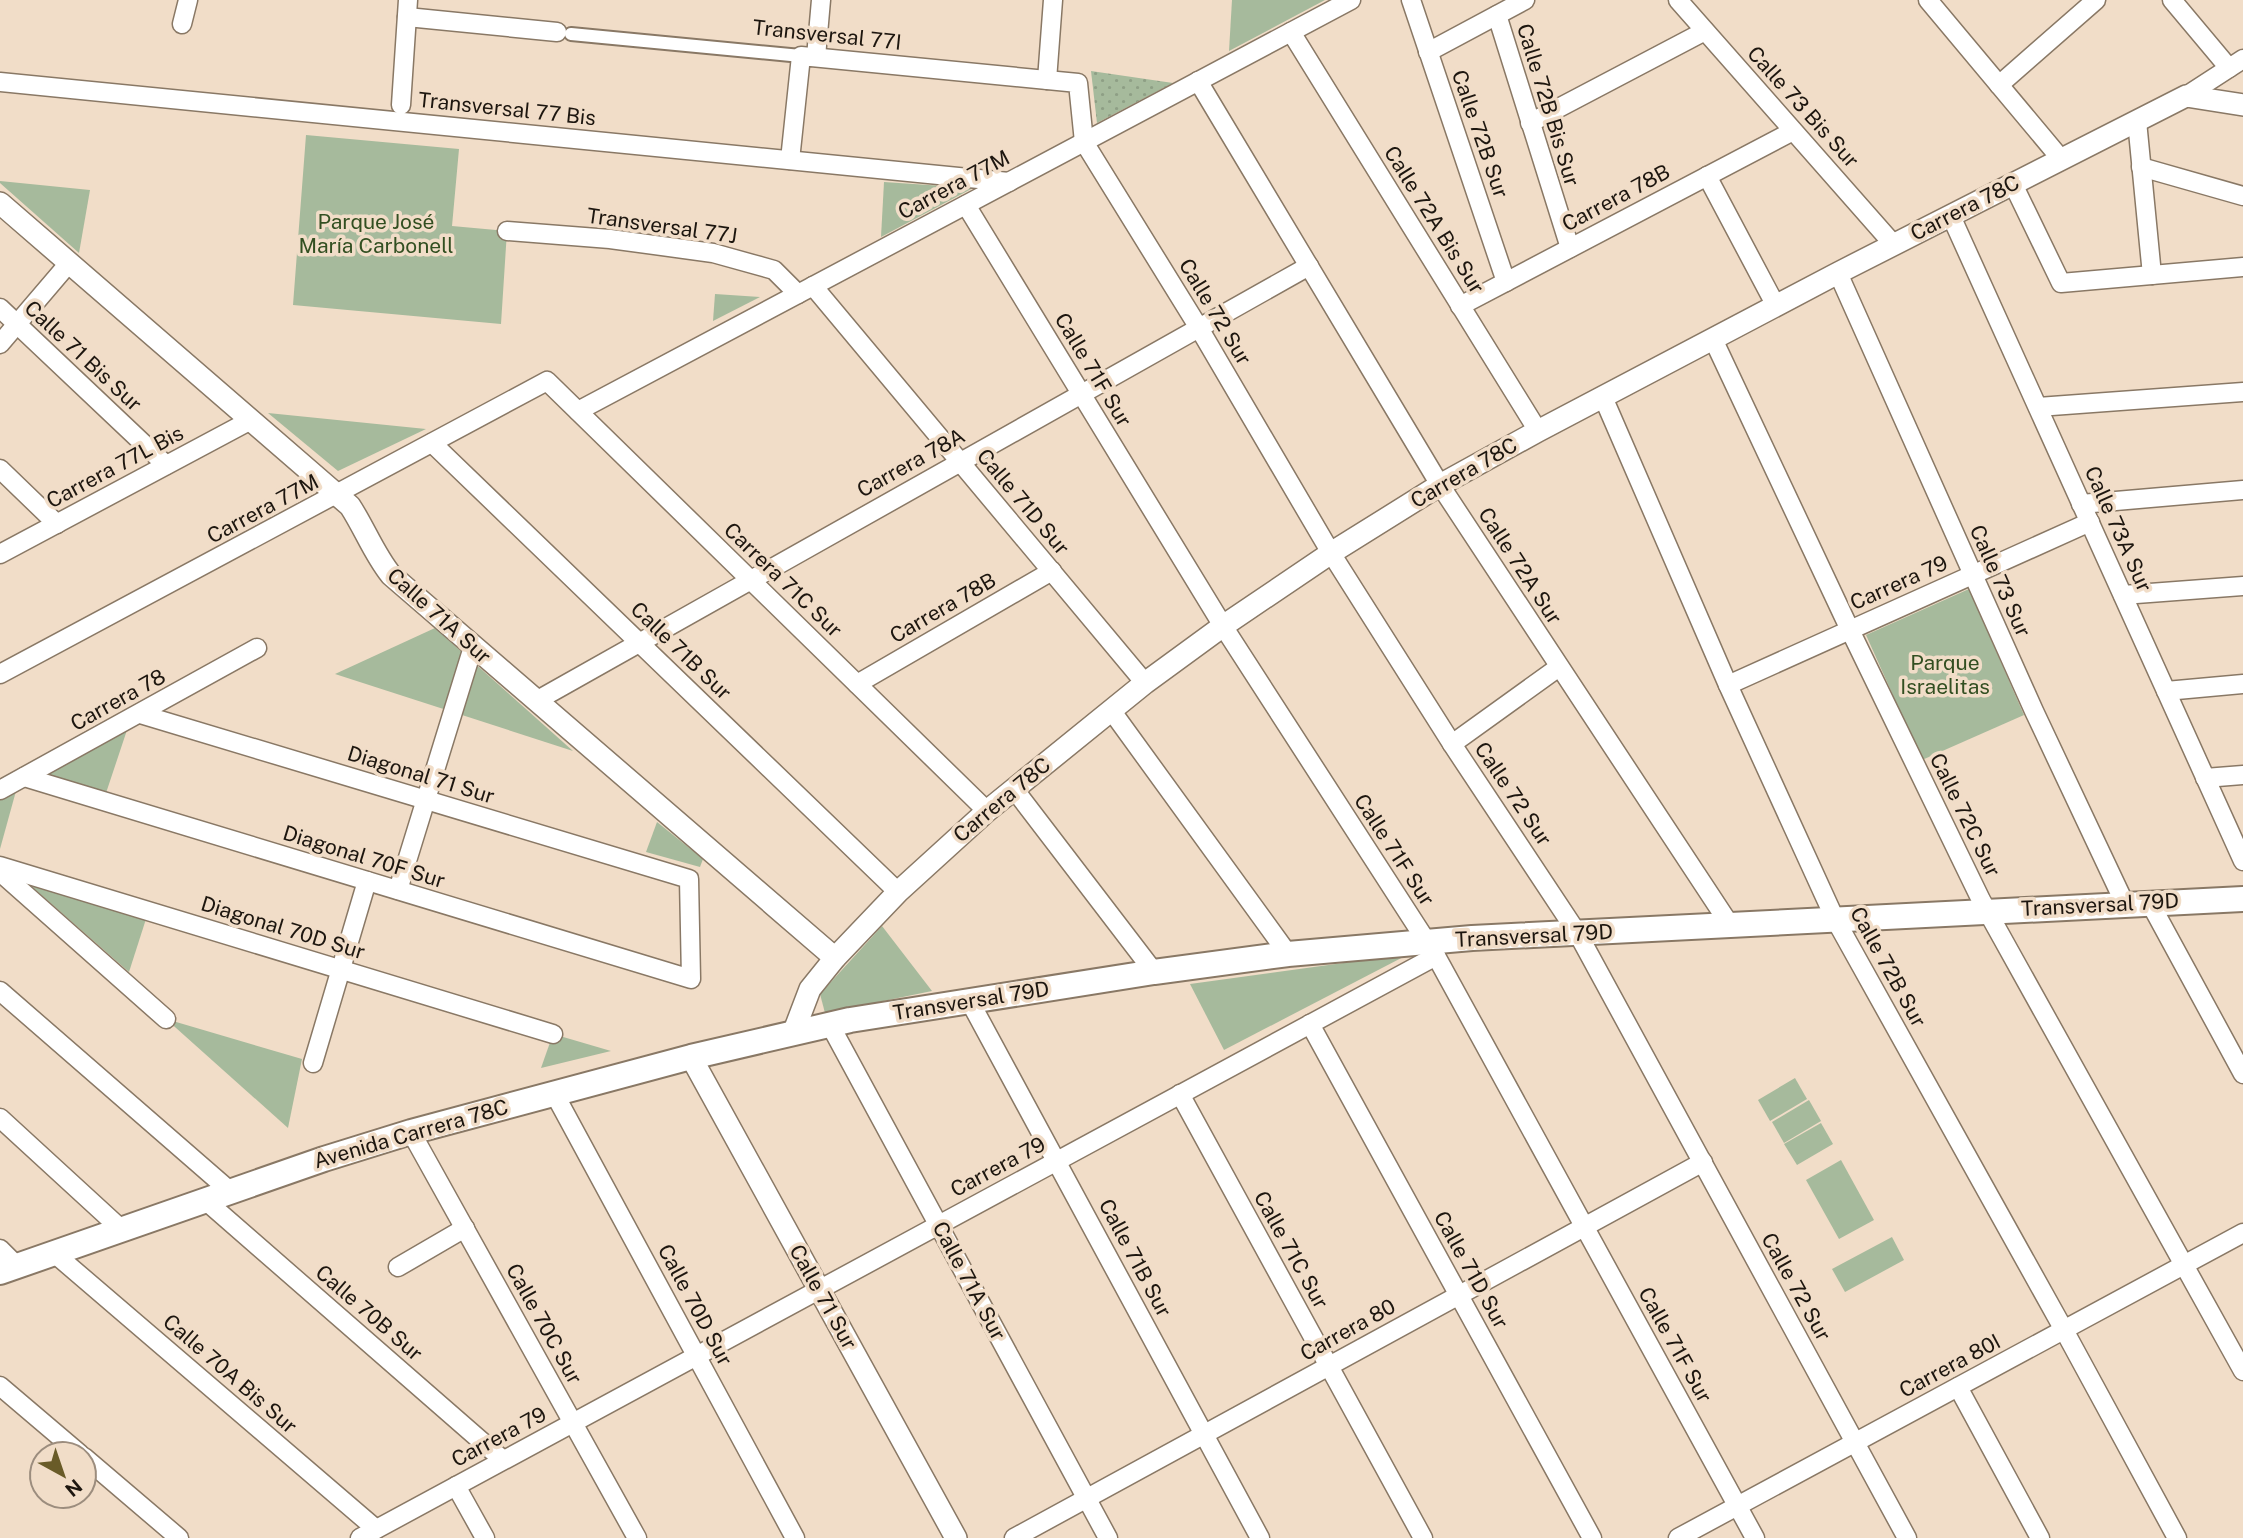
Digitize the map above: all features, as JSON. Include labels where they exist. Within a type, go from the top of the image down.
[{"type":"main road","name":"Transversal 79D","points":[[830,1023],[1154,972],[1288,954],[1431,949],[1472,938],[2243,899]]},
{"type":"main road","name":"Avenida Carrera 78C","points":[[6,1262],[54,1253],[230,1191],[411,1132],[830,1023]]},
{"type":"street","points":[[182,24],[188,0]]},
{"type":"street","points":[[790,160],[808,56],[821,0]]},
{"type":"street","points":[[1046,80],[1054,0]]},
{"type":"street","name":"Carrera 77M","points":[[578,411],[1351,0]]},
{"type":"street","name":"Calle 72B Sur","points":[[1411,0],[1506,282]]},
{"type":"street","points":[[1428,52],[1525,0]]},
{"type":"street","name":"Calle 73 Bis Sur","points":[[1678,0],[1894,245]]},
{"type":"street","points":[[1928,0],[2062,159]]},
{"type":"street","points":[[1999,85],[2096,0]]},
{"type":"street","points":[[2172,0],[2236,64]]},
{"type":"street","points":[[401,105],[407,8]]},
{"type":"street","name":"Transversal 77I","points":[[407,8],[564,33],[1078,83]]},
{"type":"street","name":"Calle 72B Bis Sur","points":[[1497,15],[1570,248]]},
{"type":"street","points":[[1530,123],[1705,31]]},
{"type":"street","name":"Calle 72A Bis Sur","points":[[1291,32],[1538,431]]},
{"type":"street","name":"Carrera 78C","points":[[793,1031],[810,989],[835,958],[898,892],[987,811],[1144,683],[1331,553],[1440,485],[1538,431],[1838,273],[2186,96],[2236,64]]},
{"type":"street","points":[[176,100],[177,81]]},
{"type":"street","name":"Calle 72A Sur","points":[[1198,81],[1440,485],[1730,925]]},
{"type":"street","name":"Transversal 77 Bis","points":[[0,82],[1009,182]]},
{"type":"street","name":"Calle 72 Sur","points":[[1078,83],[1083,142],[1199,328],[1331,553],[1452,744],[1578,934],[1907,1538]]},
{"type":"street","points":[[2186,96],[2243,105]]},
{"type":"street","points":[[2137,121],[2152,275]]},
{"type":"street","name":"Carrera 78B","points":[[1460,306],[1793,131]]},
{"type":"street","points":[[2141,167],[2243,196]]},
{"type":"street","points":[[1707,176],[1776,306]]},
{"type":"street","points":[[2013,184],[2062,283],[2243,267]]},
{"type":"street","name":"Calle 71A Sur","points":[[0,203],[350,506],[365,528],[379,561],[391,575],[835,958]]},
{"type":"street","name":"Calle 71F Sur","points":[[966,205],[1223,626],[1431,949],[1755,1538]]},
{"type":"street","name":"Calle 73A Sur","points":[[1951,216],[2243,861]]},
{"type":"street","name":"Transversal 77J","points":[[507,230],[610,239],[713,253],[774,270],[805,290]]},
{"type":"street","points":[[0,344],[69,263]]},
{"type":"street","name":"Carrera 78A","points":[[536,701],[1309,266]]},
{"type":"street","name":"Calle 73 Sur","points":[[1838,273],[1972,575],[2125,904]]},
{"type":"street","name":"Calle 71D Sur","points":[[805,290],[960,462],[1144,683]]},
{"type":"street","name":"Calle 71 Bis Sur","points":[[0,308],[166,465]]},
{"type":"street","name":"Calle 72C Sur","points":[[1713,339],[1986,910],[2243,1371]]},
{"type":"street","name":"Carrera 77M","points":[[0,674],[547,381]]},
{"type":"street","name":"Carrera 71C Sur","points":[[547,381],[987,811]]},
{"type":"street","points":[[2038,407],[2243,392]]},
{"type":"street","name":"Calle 72B Sur","points":[[1603,397],[1728,685],[1835,919],[2177,1538]]},
{"type":"street","name":"Carrera 77L Bis","points":[[0,554],[251,420]]},
{"type":"street","name":"Calle 71B Sur","points":[[432,443],[898,892]]},
{"type":"street","points":[[0,470],[57,524]]},
{"type":"street","points":[[2081,504],[2243,490]]},
{"type":"street","name":"Carrera 79","points":[[1728,685],[2090,522]]},
{"type":"street","name":"Carrera 78B","points":[[857,684],[1052,571]]},
{"type":"street","points":[[2123,596],[2243,586]]},
{"type":"street","points":[[398,890],[473,647]]},
{"type":"street","name":"Carrera 78","points":[[0,790],[257,649]]},
{"type":"street","points":[[1452,744],[1559,667]]},
{"type":"street","points":[[2166,691],[2243,684]]},
{"type":"street","points":[[1111,710],[1288,954]]},
{"type":"street","name":"Diagonal 71 Sur","points":[[140,714],[689,879],[691,979]]},
{"type":"street","points":[[2205,778],[2243,775]]},
{"type":"street","name":"Diagonal 70F Sur","points":[[24,777],[691,979]]},
{"type":"street","points":[[1013,789],[1154,972]]},
{"type":"street","name":"Diagonal 70D Sur","points":[[0,866],[553,1034]]},
{"type":"street","points":[[0,872],[166,1019]]},
{"type":"street","points":[[313,1063],[367,881]]},
{"type":"street","points":[[2150,903],[2243,1074]]},
{"type":"street","name":"Carrera 79","points":[[368,1534],[1310,1024],[1431,949]]},
{"type":"street","points":[[0,991],[230,1191]]},
{"type":"street","name":"Calle 71B Sur","points":[[969,1000],[1260,1538]]},
{"type":"street","name":"Calle 71A Sur","points":[[830,1023],[1108,1538]]},
{"type":"street","name":"Calle 71D Sur","points":[[1310,1024],[1592,1538]]},
{"type":"street","name":"Calle 71 Sur","points":[[691,1057],[956,1538]]},
{"type":"street","name":"Calle 70D Sur","points":[[554,1093],[795,1538]]},
{"type":"street","name":"Calle 71C Sur","points":[[1180,1094],[1423,1538]]},
{"type":"street","points":[[0,1118],[121,1229]]},
{"type":"street","name":"Calle 70C Sur","points":[[411,1132],[637,1538]]},
{"type":"street","name":"Carrera 80","points":[[1014,1538],[1703,1162]]},
{"type":"street","name":"Calle 70B Sur","points":[[205,1200],[503,1460]]},
{"type":"street","points":[[398,1267],[465,1228]]},
{"type":"street","name":"Carrera 80I","points":[[1678,1538],[2243,1233]]},
{"type":"street","name":"Calle 70A Bis Sur","points":[[54,1253],[368,1534]]},
{"type":"street","points":[[0,1386],[63,1440]]},
{"type":"street","points":[[1958,1387],[2040,1538]]},
{"type":"street","points":[[98,1470],[179,1538]]},
{"type":"street","points":[[457,1486],[485,1538]]},
{"type":"green space","points":[[1232,0],[1325,0],[1229,51]]},
{"type":"green space","points":[[1091,71],[1173,83],[1097,123]]},
{"type":"green space","name":"Parque José María Carbonell","points":[[306,135],[459,149],[452,226],[507,231],[501,324],[293,305]]},
{"type":"green space","points":[[884,182],[973,188],[881,237]]},
{"type":"green space","points":[[0,183],[90,190],[79,253]]},
{"type":"green space","points":[[715,294],[760,297],[713,321]]},
{"type":"green space","points":[[268,413],[426,429],[338,471]]},
{"type":"green space","name":"Parque Israelitas","points":[[1969,589],[2024,715],[1922,760],[1866,635]]},
{"type":"green space","points":[[435,628],[573,751],[335,674]]},
{"type":"green space","points":[[127,730],[105,796],[39,775]]},
{"type":"green space","points":[[16,791],[0,849],[0,800]]},
{"type":"green space","points":[[657,822],[703,859],[700,867],[646,852]]},
{"type":"green space","points":[[23,879],[146,919],[129,972]]},
{"type":"green space","points":[[882,926],[932,991],[825,1013],[820,994]]},
{"type":"green space","points":[[1409,954],[1224,1050],[1190,984]]},
{"type":"green space","points":[[166,1019],[302,1059],[288,1128]]},
{"type":"green space","points":[[553,1034],[611,1051],[541,1068]]},
{"type":"green space","points":[[1795,1078],[1807,1099],[1770,1121],[1758,1100]]},
{"type":"green space","points":[[1809,1100],[1821,1121],[1784,1143],[1772,1122]]},
{"type":"green space","points":[[1821,1123],[1833,1144],[1797,1165],[1784,1144]]},
{"type":"green space","points":[[1841,1160],[1874,1220],[1839,1239],[1806,1180]]},
{"type":"green space","points":[[1892,1237],[1904,1260],[1845,1292],[1832,1269]]}]
